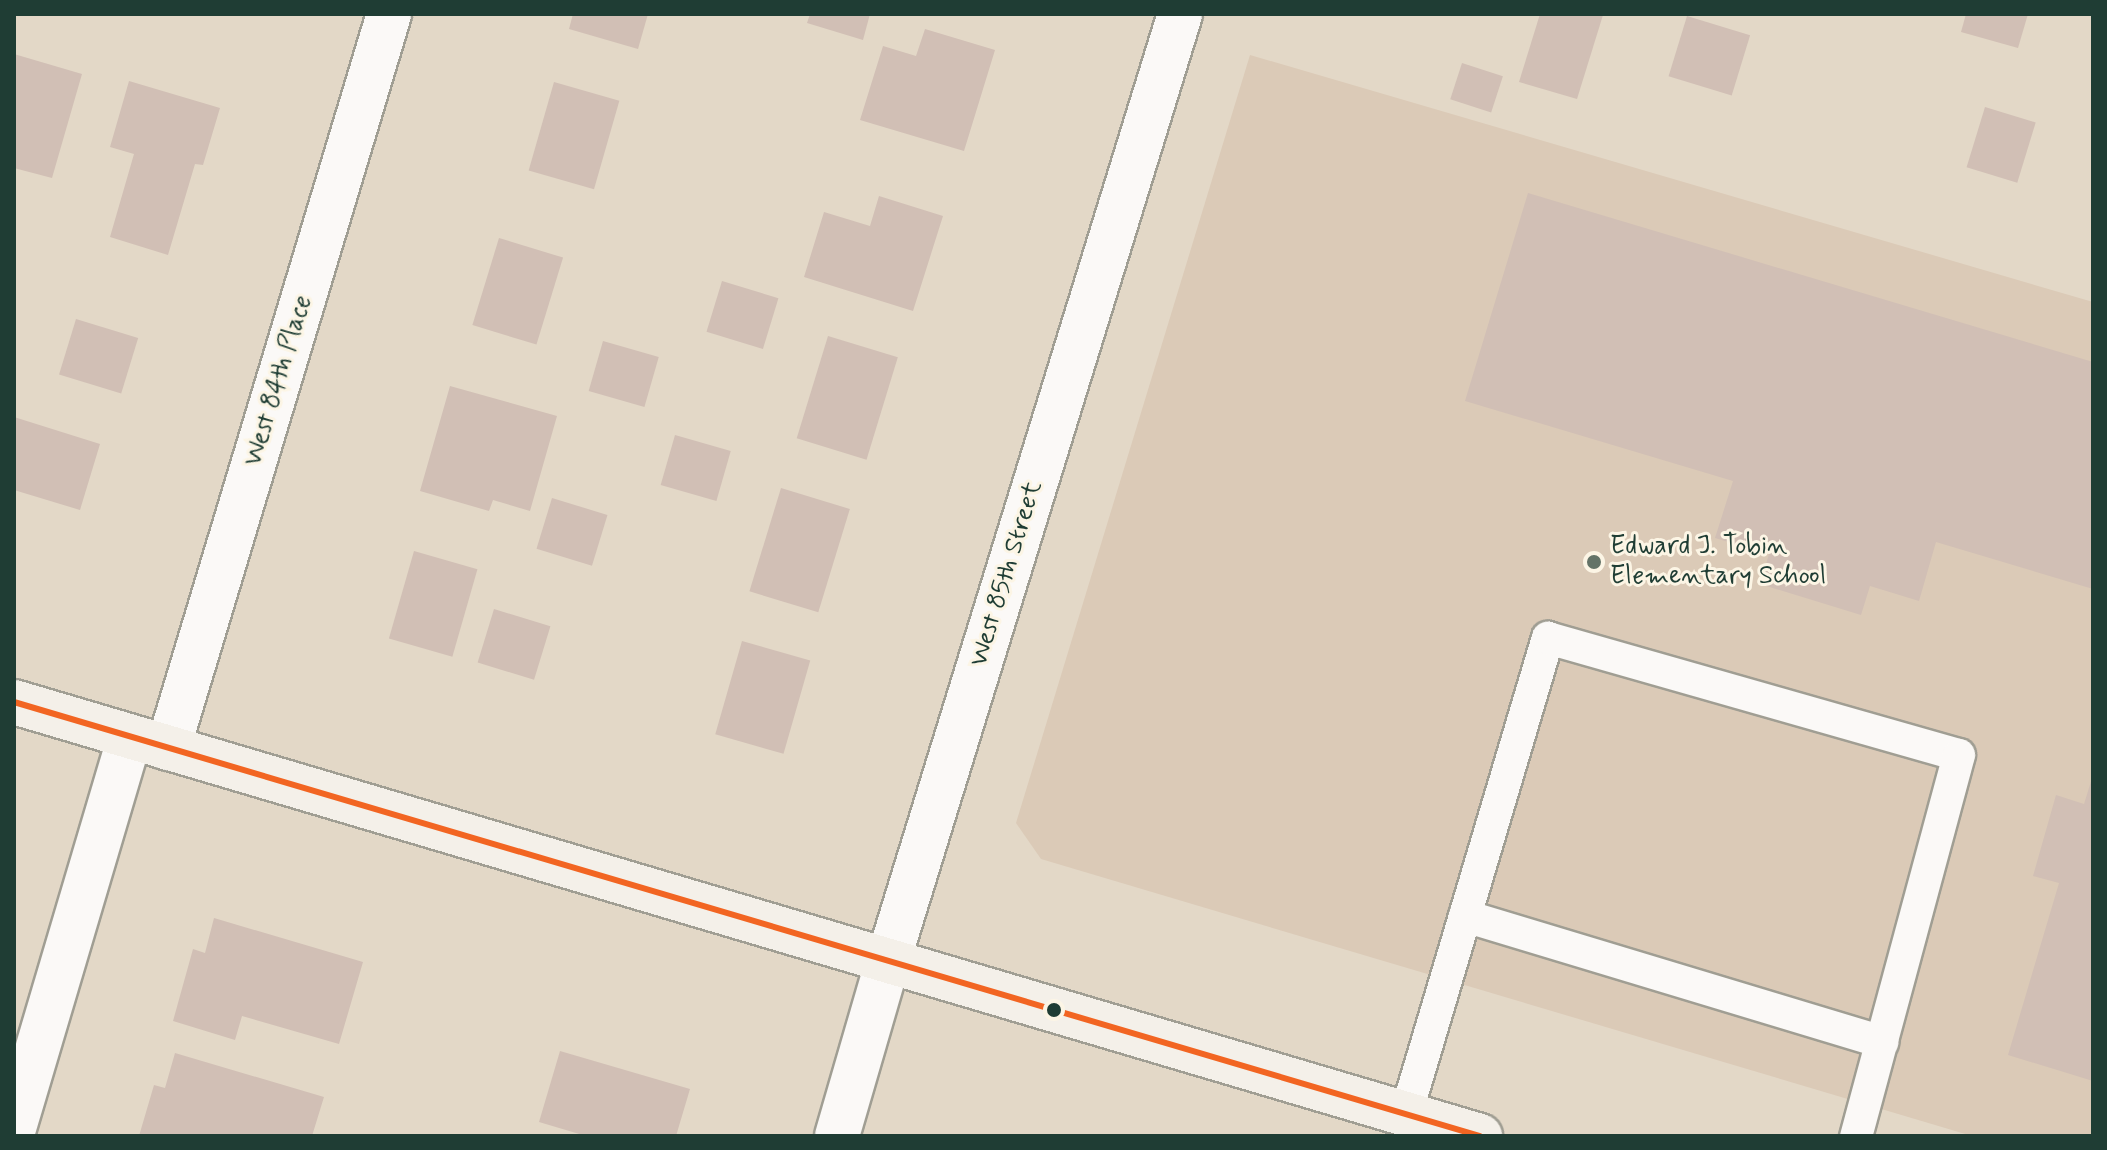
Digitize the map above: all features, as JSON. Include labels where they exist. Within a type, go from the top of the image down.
[{"type":"street","name":"West 84th Place","points":[[14,1128],[149,742],[389,14]]},
{"type":"street","name":"West 85th Street","points":[[837,1136],[1180,14]]},
{"type":"street","points":[[14,702],[1480,1136]]},
{"type":"lane","points":[[1406,1114],[1548,638],[1959,755],[1856,1136]]},
{"type":"lane","points":[[1465,916],[1882,1042]]},
{"type":"shaded area","name":"Edward J. Tobin Elementary School","points":[[1250,55],[2093,302],[2093,1136],[1972,1136],[1041,859],[1016,823]]},
{"type":"building","points":[[573,14],[648,14],[638,49],[569,29]]},
{"type":"building","points":[[810,14],[870,14],[863,40],[807,23]]},
{"type":"building","points":[[1540,14],[1603,15],[1577,99],[1519,82]]},
{"type":"building","points":[[1966,14],[2028,14],[2018,48],[1961,32]]},
{"type":"building","points":[[1687,16],[1750,35],[1732,96],[1669,76]]},
{"type":"building","points":[[925,29],[995,50],[964,151],[860,120],[883,46],[916,56]]},
{"type":"building","points":[[14,54],[82,74],[52,178],[14,168]]},
{"type":"building","points":[[1462,63],[1503,76],[1491,112],[1450,99]]},
{"type":"building","points":[[129,81],[220,108],[203,165],[195,164],[168,255],[110,237],[134,154],[110,147]]},
{"type":"building","points":[[554,82],[619,101],[594,189],[529,170]]},
{"type":"building","points":[[1985,107],[2036,122],[2017,183],[1967,167]]},
{"type":"building","points":[[1528,193],[2093,362],[2093,589],[1936,542],[1919,601],[1870,586],[1861,615],[1760,584],[1769,554],[1715,538],[1733,481],[1465,401]]},
{"type":"building","points":[[879,196],[943,216],[913,311],[804,277],[824,212],[870,226]]},
{"type":"building","points":[[499,238],[563,258],[536,345],[472,325]]},
{"type":"building","points":[[722,281],[778,298],[763,349],[707,332]]},
{"type":"building","points":[[76,319],[138,338],[121,393],[59,374]]},
{"type":"building","points":[[828,336],[898,357],[867,460],[797,438]]},
{"type":"building","points":[[603,341],[659,357],[644,407],[589,391]]},
{"type":"building","points":[[450,386],[557,416],[530,511],[493,500],[489,511],[420,491]]},
{"type":"building","points":[[14,417],[100,444],[80,510],[14,490]]},
{"type":"building","points":[[675,435],[731,451],[716,501],[661,485]]},
{"type":"building","points":[[781,488],[850,509],[818,612],[749,591]]},
{"type":"building","points":[[552,498],[607,515],[592,566],[537,549]]},
{"type":"building","points":[[414,551],[477,569],[452,657],[389,638]]},
{"type":"building","points":[[494,609],[550,626],[534,680],[478,663]]},
{"type":"building","points":[[742,641],[810,661],[784,754],[715,734]]},
{"type":"building","points":[[2093,775],[2093,1081],[2008,1055],[2059,883],[2033,876],[2056,795],[2084,804]]},
{"type":"building","points":[[214,918],[363,962],[339,1044],[242,1016],[235,1040],[173,1021],[193,949],[205,953]]},
{"type":"building","points":[[560,1051],[690,1089],[676,1136],[586,1136],[539,1122]]},
{"type":"building","points":[[175,1053],[324,1097],[312,1136],[139,1136],[154,1085],[165,1088]]},
{"type":"transit line","points":[[14,702],[1480,1136]]},
{"type":"place","name":"Edward J. Tobin Elementary School","points":[[1594,562]]}]
